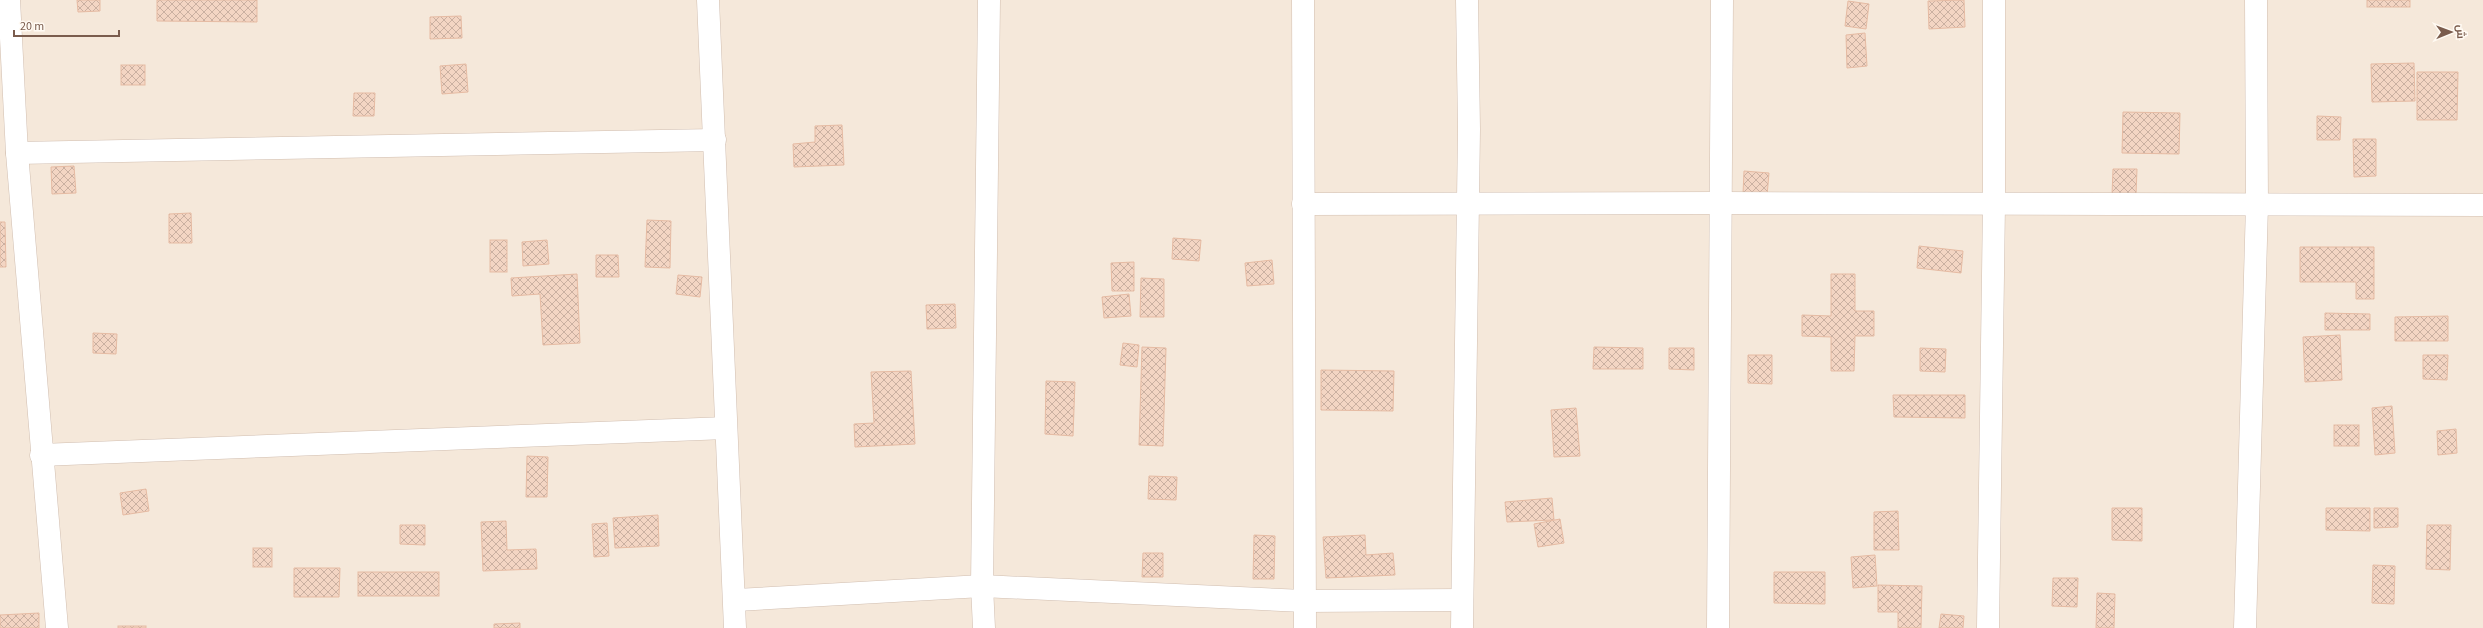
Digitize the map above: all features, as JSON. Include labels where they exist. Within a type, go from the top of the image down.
[{"type":"street","points":[[10,0],[17,153],[41,455],[57,628]]},
{"type":"street","points":[[708,0],[726,428],[736,600],[735,628]]},
{"type":"street","points":[[984,628],[982,586],[990,0]]},
{"type":"street","points":[[1303,0],[1305,628]]},
{"type":"street","points":[[1462,628],[1468,203],[1467,0]]},
{"type":"street","points":[[1718,628],[1722,0]]},
{"type":"street","points":[[1988,628],[1994,204],[1994,0]]},
{"type":"street","points":[[2245,628],[2257,205],[2256,0]]},
{"type":"street","points":[[17,153],[715,140]]},
{"type":"street","points":[[1303,204],[1721,203],[2483,205]]},
{"type":"street","points":[[41,455],[726,428]]},
{"type":"street","points":[[736,600],[982,586],[1304,601],[1462,600]]},
{"type":"shaded area","points":[[0,0],[2483,0],[2483,628],[0,628]]},
{"type":"building","points":[[77,0],[100,0],[100,11],[78,12]]},
{"type":"building","points":[[157,0],[257,0],[257,22],[157,21]]},
{"type":"building","points":[[1964,0],[1965,27],[1929,29],[1928,1]]},
{"type":"building","points":[[2367,0],[2410,0],[2410,7],[2367,7]]},
{"type":"building","points":[[1848,1],[1869,4],[1866,29],[1845,26]]},
{"type":"building","points":[[461,16],[462,38],[430,39],[430,17]]},
{"type":"building","points":[[1865,33],[1867,66],[1847,68],[1846,35]]},
{"type":"building","points":[[2414,63],[2415,101],[2372,102],[2371,64]]},
{"type":"building","points":[[466,64],[468,92],[442,94],[440,66]]},
{"type":"building","points":[[121,65],[145,65],[145,85],[121,85]]},
{"type":"building","points":[[2417,72],[2458,72],[2457,120],[2417,120]]},
{"type":"building","points":[[354,93],[375,93],[374,116],[353,116]]},
{"type":"building","points":[[2123,112],[2180,113],[2179,154],[2122,153]]},
{"type":"building","points":[[2317,116],[2341,117],[2340,140],[2317,140]]},
{"type":"building","points":[[842,125],[844,165],[794,167],[793,144],[815,142],[815,126]]},
{"type":"building","points":[[2353,139],[2376,139],[2376,176],[2354,177]]},
{"type":"building","points":[[74,166],[76,193],[52,194],[51,167]]},
{"type":"building","points":[[2113,169],[2137,169],[2136,195],[2112,195]]},
{"type":"building","points":[[1744,171],[1769,173],[1767,196],[1743,194]]},
{"type":"building","points":[[191,213],[192,243],[169,243],[169,214]]},
{"type":"building","points":[[647,220],[671,221],[670,268],[645,267]]},
{"type":"building","points":[[0,222],[5,222],[6,267],[0,267]]},
{"type":"building","points":[[1173,238],[1201,240],[1199,261],[1172,259]]},
{"type":"building","points":[[490,240],[507,240],[507,272],[490,272]]},
{"type":"building","points":[[547,240],[549,264],[523,266],[522,242]]},
{"type":"building","points":[[1919,246],[1963,251],[1961,273],[1917,268]]},
{"type":"building","points":[[2300,247],[2374,247],[2374,299],[2356,299],[2356,282],[2300,282]]},
{"type":"building","points":[[596,255],[618,255],[619,277],[596,277]]},
{"type":"building","points":[[1272,260],[1274,284],[1247,286],[1245,263]]},
{"type":"building","points":[[1134,262],[1134,291],[1112,291],[1111,263]]},
{"type":"building","points":[[577,274],[580,343],[543,345],[540,294],[512,296],[511,278]]},
{"type":"building","points":[[1831,274],[1855,274],[1855,311],[1874,311],[1874,336],[1855,336],[1854,371],[1831,371],[1831,337],[1802,336],[1802,315],[1831,316]]},
{"type":"building","points":[[678,275],[702,277],[700,297],[676,294]]},
{"type":"building","points":[[1141,278],[1164,279],[1164,317],[1140,317]]},
{"type":"building","points":[[1129,294],[1131,316],[1104,318],[1102,297]]},
{"type":"building","points":[[955,304],[956,328],[927,329],[926,305]]},
{"type":"building","points":[[2325,313],[2370,314],[2370,330],[2325,330]]},
{"type":"building","points":[[2448,316],[2448,341],[2395,341],[2395,317]]},
{"type":"building","points":[[93,333],[117,334],[116,354],[93,353]]},
{"type":"building","points":[[2340,335],[2342,380],[2305,382],[2303,337]]},
{"type":"building","points":[[1123,343],[1139,345],[1137,367],[1120,365]]},
{"type":"building","points":[[1142,347],[1166,348],[1163,446],[1139,445]]},
{"type":"building","points":[[1594,347],[1643,348],[1643,369],[1593,369]]},
{"type":"building","points":[[1669,348],[1694,348],[1694,370],[1669,369]]},
{"type":"building","points":[[1920,348],[1946,349],[1945,372],[1920,371]]},
{"type":"building","points":[[1748,355],[1772,355],[1772,384],[1748,383]]},
{"type":"building","points":[[2423,355],[2448,355],[2447,380],[2423,379]]},
{"type":"building","points":[[1321,370],[1394,371],[1393,411],[1321,410]]},
{"type":"building","points":[[911,371],[915,444],[855,447],[854,424],[874,423],[871,372]]},
{"type":"building","points":[[1046,381],[1075,382],[1073,436],[1045,434]]},
{"type":"building","points":[[1893,395],[1965,395],[1965,418],[1894,417]]},
{"type":"building","points":[[2392,406],[2395,453],[2375,455],[2372,408]]},
{"type":"building","points":[[1576,408],[1580,456],[1554,457],[1551,410]]},
{"type":"building","points":[[2334,425],[2359,425],[2359,446],[2334,446]]},
{"type":"building","points":[[2456,429],[2457,453],[2438,455],[2437,431]]},
{"type":"building","points":[[527,456],[548,457],[547,497],[526,497]]},
{"type":"building","points":[[1149,476],[1177,477],[1176,500],[1148,499]]},
{"type":"building","points":[[146,489],[149,511],[123,515],[120,493]]},
{"type":"building","points":[[1552,498],[1554,520],[1507,522],[1505,502]]},
{"type":"building","points":[[2112,508],[2142,508],[2142,541],[2112,540]]},
{"type":"building","points":[[2326,508],[2370,508],[2370,531],[2326,530]]},
{"type":"building","points":[[2374,508],[2398,508],[2398,527],[2374,528]]},
{"type":"building","points":[[1898,511],[1899,550],[1874,550],[1874,512]]},
{"type":"building","points":[[658,515],[659,546],[615,548],[613,518]]},
{"type":"building","points":[[1560,519],[1564,543],[1538,547],[1534,524]]},
{"type":"building","points":[[506,521],[507,550],[536,549],[537,569],[483,571],[481,522]]},
{"type":"building","points":[[607,523],[609,556],[594,557],[592,524]]},
{"type":"building","points":[[400,525],[425,525],[425,545],[400,544]]},
{"type":"building","points":[[2427,525],[2451,525],[2450,570],[2426,569]]},
{"type":"building","points":[[1254,535],[1275,536],[1274,579],[1253,579]]},
{"type":"building","points":[[1365,535],[1366,555],[1393,553],[1395,575],[1326,578],[1323,537]]},
{"type":"building","points":[[253,548],[272,548],[272,567],[253,567]]},
{"type":"building","points":[[1143,553],[1163,553],[1163,577],[1142,577]]},
{"type":"building","points":[[1875,555],[1877,586],[1853,588],[1851,557]]},
{"type":"building","points":[[2373,565],[2395,566],[2394,604],[2372,603]]},
{"type":"building","points":[[294,568],[340,568],[339,597],[294,597]]},
{"type":"building","points":[[358,572],[439,572],[439,596],[358,596]]},
{"type":"building","points":[[1774,572],[1825,572],[1825,604],[1774,603]]},
{"type":"building","points":[[2053,578],[2078,578],[2077,607],[2052,606]]},
{"type":"building","points":[[1878,585],[1922,586],[1921,628],[1898,628],[1898,612],[1878,612]]},
{"type":"building","points":[[2097,593],[2115,594],[2114,628],[2096,628]]},
{"type":"building","points":[[39,613],[39,628],[0,628],[0,615]]},
{"type":"building","points":[[1941,614],[1964,616],[1963,628],[1939,628]]},
{"type":"building","points":[[520,623],[520,628],[494,628],[494,624]]},
{"type":"building","points":[[118,626],[146,626],[146,628],[118,628]]}]
